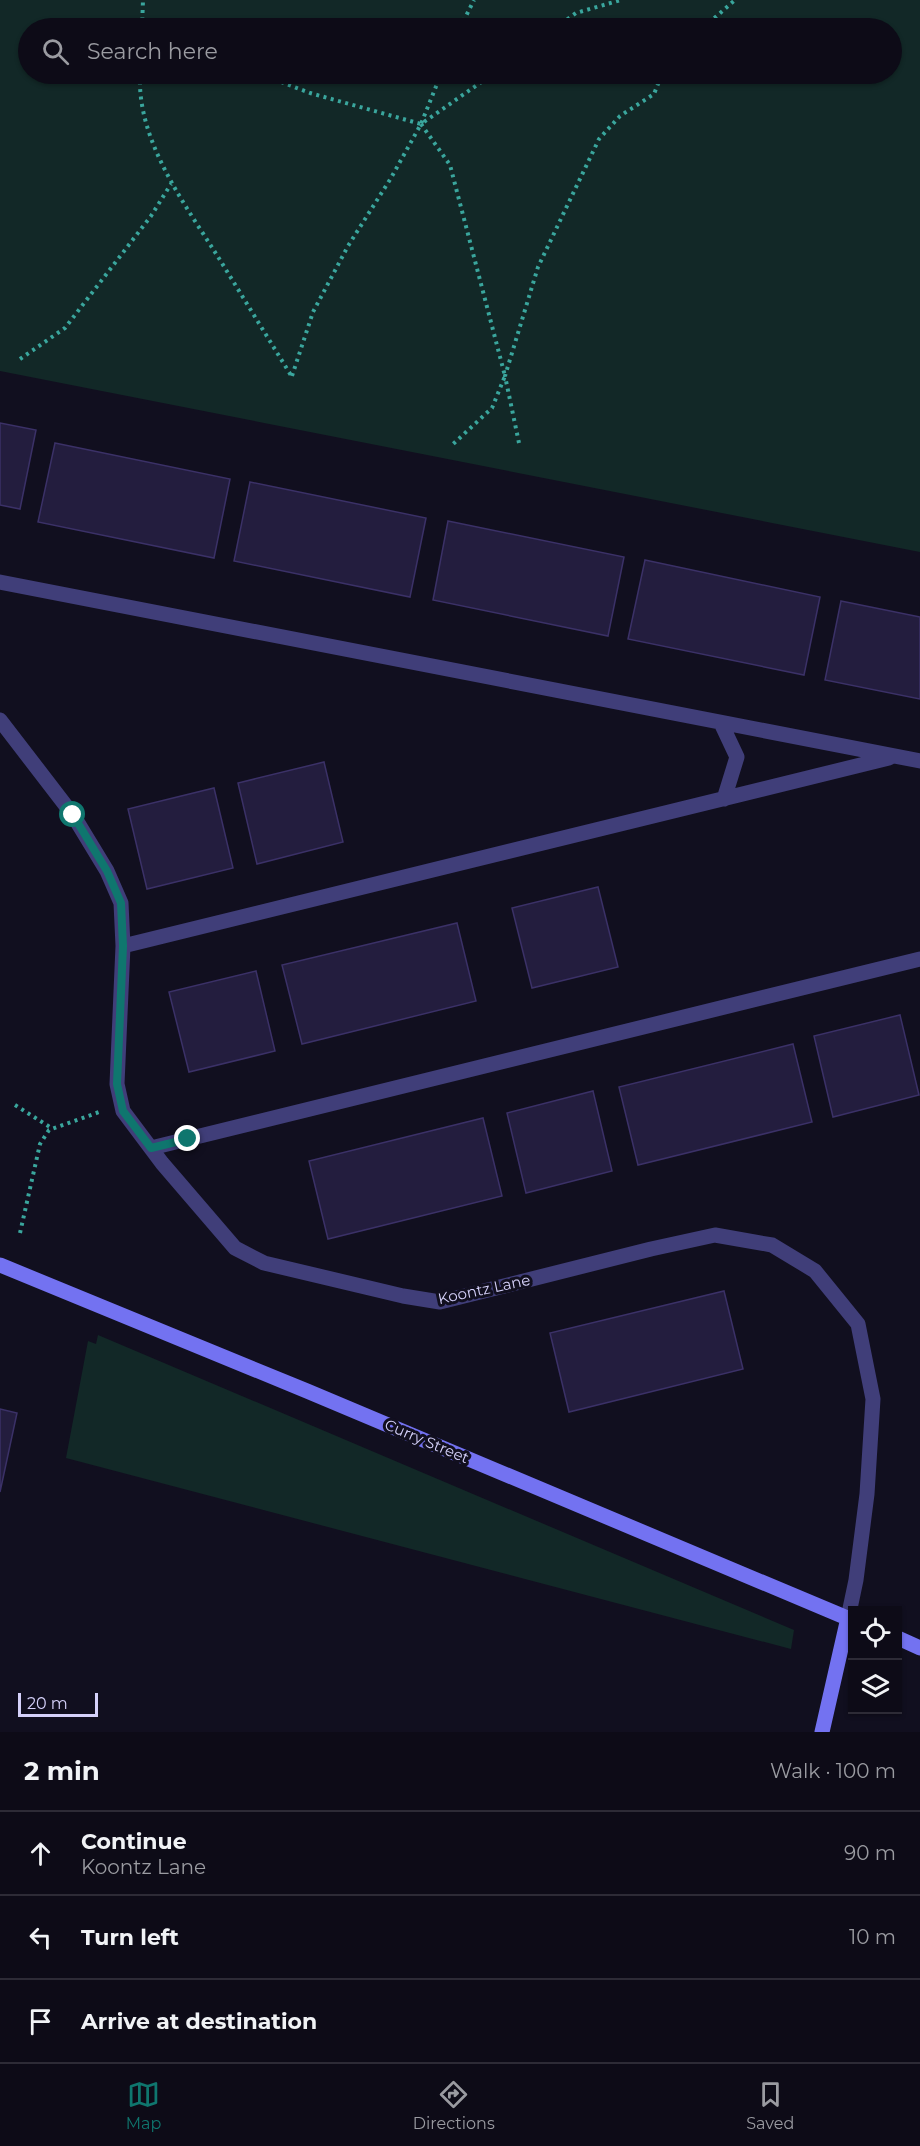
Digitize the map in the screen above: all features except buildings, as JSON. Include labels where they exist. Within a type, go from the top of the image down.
[{"type":"street","points":[[0,582],[920,761]]},
{"type":"street","name":"Koontz Lane","points":[[0,720],[73,815],[107,871],[121,903],[123,946],[117,1084],[123,1111],[235,1248],[264,1263],[403,1296],[440,1302],[715,1235],[772,1245],[815,1271],[858,1324],[873,1399],[867,1494],[852,1606]]},
{"type":"street","points":[[721,723],[737,757],[724,799]]},
{"type":"street","points":[[123,946],[896,757]]},
{"type":"street","points":[[151,1148],[920,959]]},
{"type":"street","name":"Curry Street","points":[[0,1265],[848,1618]]},
{"type":"street","name":"Koontz Lane","points":[[822,1732],[848,1627]]},
{"type":"street","points":[[902,1640],[920,1648]]},
{"type":"path","points":[[142,18],[143,0]]},
{"type":"path","points":[[465,18],[474,0]]},
{"type":"path","points":[[569,18],[576,13],[621,0]]},
{"type":"path","points":[[715,18],[735,0]]},
{"type":"path","points":[[140,84],[139,95],[148,129],[171,184],[292,377],[313,312],[348,246],[391,178],[421,124],[437,84]]},
{"type":"path","points":[[286,84],[310,93],[421,124],[450,165],[505,376],[519,443]]},
{"type":"path","points":[[421,124],[479,84]]},
{"type":"path","points":[[451,446],[492,408],[505,376],[538,267],[599,139],[620,116],[654,94],[658,84]]},
{"type":"path","points":[[20,359],[65,328],[151,216],[171,184]]},
{"type":"path","points":[[15,1105],[53,1129]]},
{"type":"path","points":[[20,1233],[40,1144],[45,1134],[105,1110]]},
{"type":"green space","points":[[0,0],[920,0],[920,552],[0,371]]},
{"type":"green space","points":[[98,1335],[794,1630],[791,1649],[66,1458],[88,1341],[96,1344]]},
{"type":"route","points":[[73,815],[107,871],[121,903],[123,946],[117,1084],[123,1111],[151,1148],[188,1139]]}]
